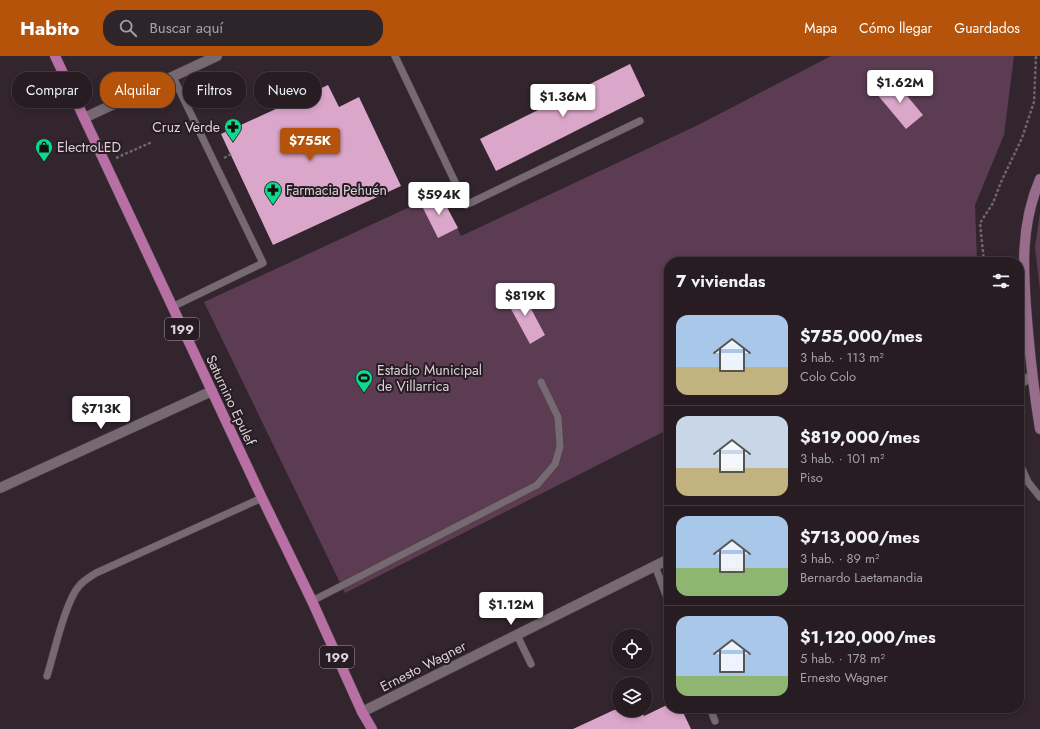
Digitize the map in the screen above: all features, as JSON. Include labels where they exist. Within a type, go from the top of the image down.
[{"type":"main road","name":"Saturnino Epulef","points":[[55,56],[262,498],[312,601],[362,712],[372,729]]},
{"type":"main road","points":[[1024,257],[1030,209],[1040,179]]},
{"type":"main road","points":[[1024,284],[1031,377],[1040,429]]},
{"type":"main road","name":"Saturnino Epulef","points":[[362,712],[366,729]]},
{"type":"street","points":[[175,75],[217,56]]},
{"type":"street","points":[[84,118],[105,108]]},
{"type":"street","points":[[1024,380],[1031,377]]},
{"type":"street","points":[[0,488],[212,391]]},
{"type":"street","name":"Ernesto Wagner","points":[[362,712],[664,562]]},
{"type":"lane","points":[[395,56],[466,204],[640,121]]},
{"type":"lane","points":[[172,307],[263,263],[175,80]]},
{"type":"lane","points":[[312,601],[537,485],[555,464],[560,447],[558,417],[541,382]]},
{"type":"lane","points":[[1024,473],[1028,482],[1040,498]]},
{"type":"lane","points":[[47,676],[68,606],[79,586],[86,579],[96,573],[262,498]]},
{"type":"lane","points":[[655,566],[664,590]]},
{"type":"lane","points":[[517,635],[531,664]]},
{"type":"lane","points":[[712,713],[715,721]]},
{"type":"path","points":[[983,257],[980,223],[993,203],[1001,182],[1022,138],[1034,102],[1036,56]]},
{"type":"path","points":[[105,163],[152,142]]},
{"type":"shaded area","points":[[831,56],[1014,56],[1004,135],[975,205],[977,257],[664,257],[664,432],[345,593],[204,302],[440,193],[461,236],[696,126]]},
{"type":"shaded area","points":[[1040,213],[1040,290],[1035,247]]},
{"type":"building","points":[[630,64],[645,96],[496,171],[480,139]]},
{"type":"building","points":[[893,79],[923,115],[906,129],[876,93]]},
{"type":"building","points":[[328,85],[339,107],[359,97],[401,186],[273,245],[221,134],[278,108],[321,108],[321,88]]},
{"type":"building","points":[[440,194],[458,228],[438,238],[421,204]]},
{"type":"building","points":[[521,290],[545,335],[530,344],[505,298]]},
{"type":"building","points":[[664,706],[664,713],[683,713],[691,729],[573,729],[612,711],[612,717],[652,717],[652,712]]},
{"type":"place","name":"Cruz Verde","points":[[233,142]]},
{"type":"place","name":"ElectroLED","points":[[44,162]]},
{"type":"place","name":"Farmacia Pehuén","points":[[273,205]]},
{"type":"place","name":"Estadio Municipal de Villarrica","points":[[364,393]]}]
